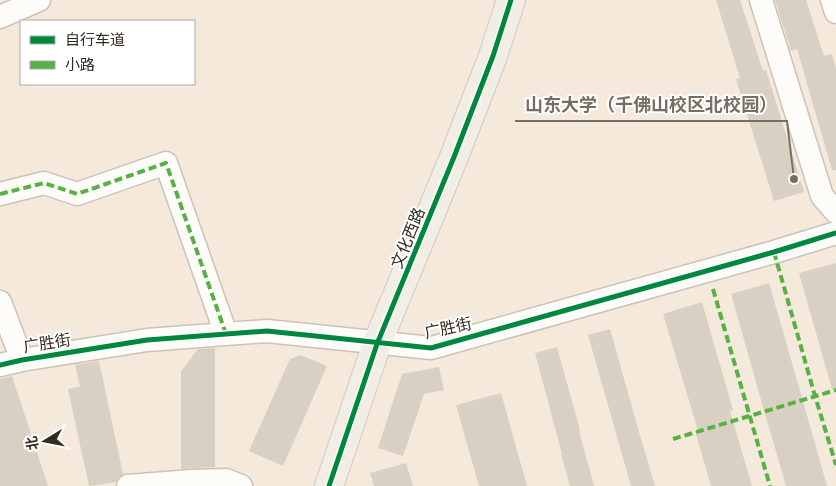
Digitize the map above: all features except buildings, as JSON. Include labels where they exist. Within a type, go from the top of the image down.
[{"type":"main road","name":"文化西路","points":[[329,486],[389,344],[454,157],[493,56],[511,0]]},
{"type":"street","points":[[0,18],[39,0]]},
{"type":"street","points":[[761,0],[822,196],[836,212]]},
{"type":"street","points":[[832,0],[836,12]]},
{"type":"street","points":[[0,194],[44,183],[77,194],[166,164],[226,334]]},
{"type":"street","name":"广胜街","points":[[0,365],[147,340],[267,331],[431,348],[836,233]]},
{"type":"street","points":[[0,302],[22,360]]},
{"type":"street","points":[[128,486],[192,480],[226,480],[241,486]]},
{"type":"marked path","points":[[0,194],[44,183],[77,194],[166,163],[226,334]]},
{"type":"marked path","points":[[774,252],[836,465]]},
{"type":"marked path","points":[[713,289],[770,486]]},
{"type":"marked path","points":[[673,439],[836,390]]},
{"type":"cycle path","points":[[329,486],[377,344],[454,157],[493,56],[511,0]]},
{"type":"cycle path","points":[[0,365],[147,340],[267,331],[431,348],[836,233]]},
{"type":"place","name":"山东大学（千佛山校区北校园）","points":[[794,179]]}]
